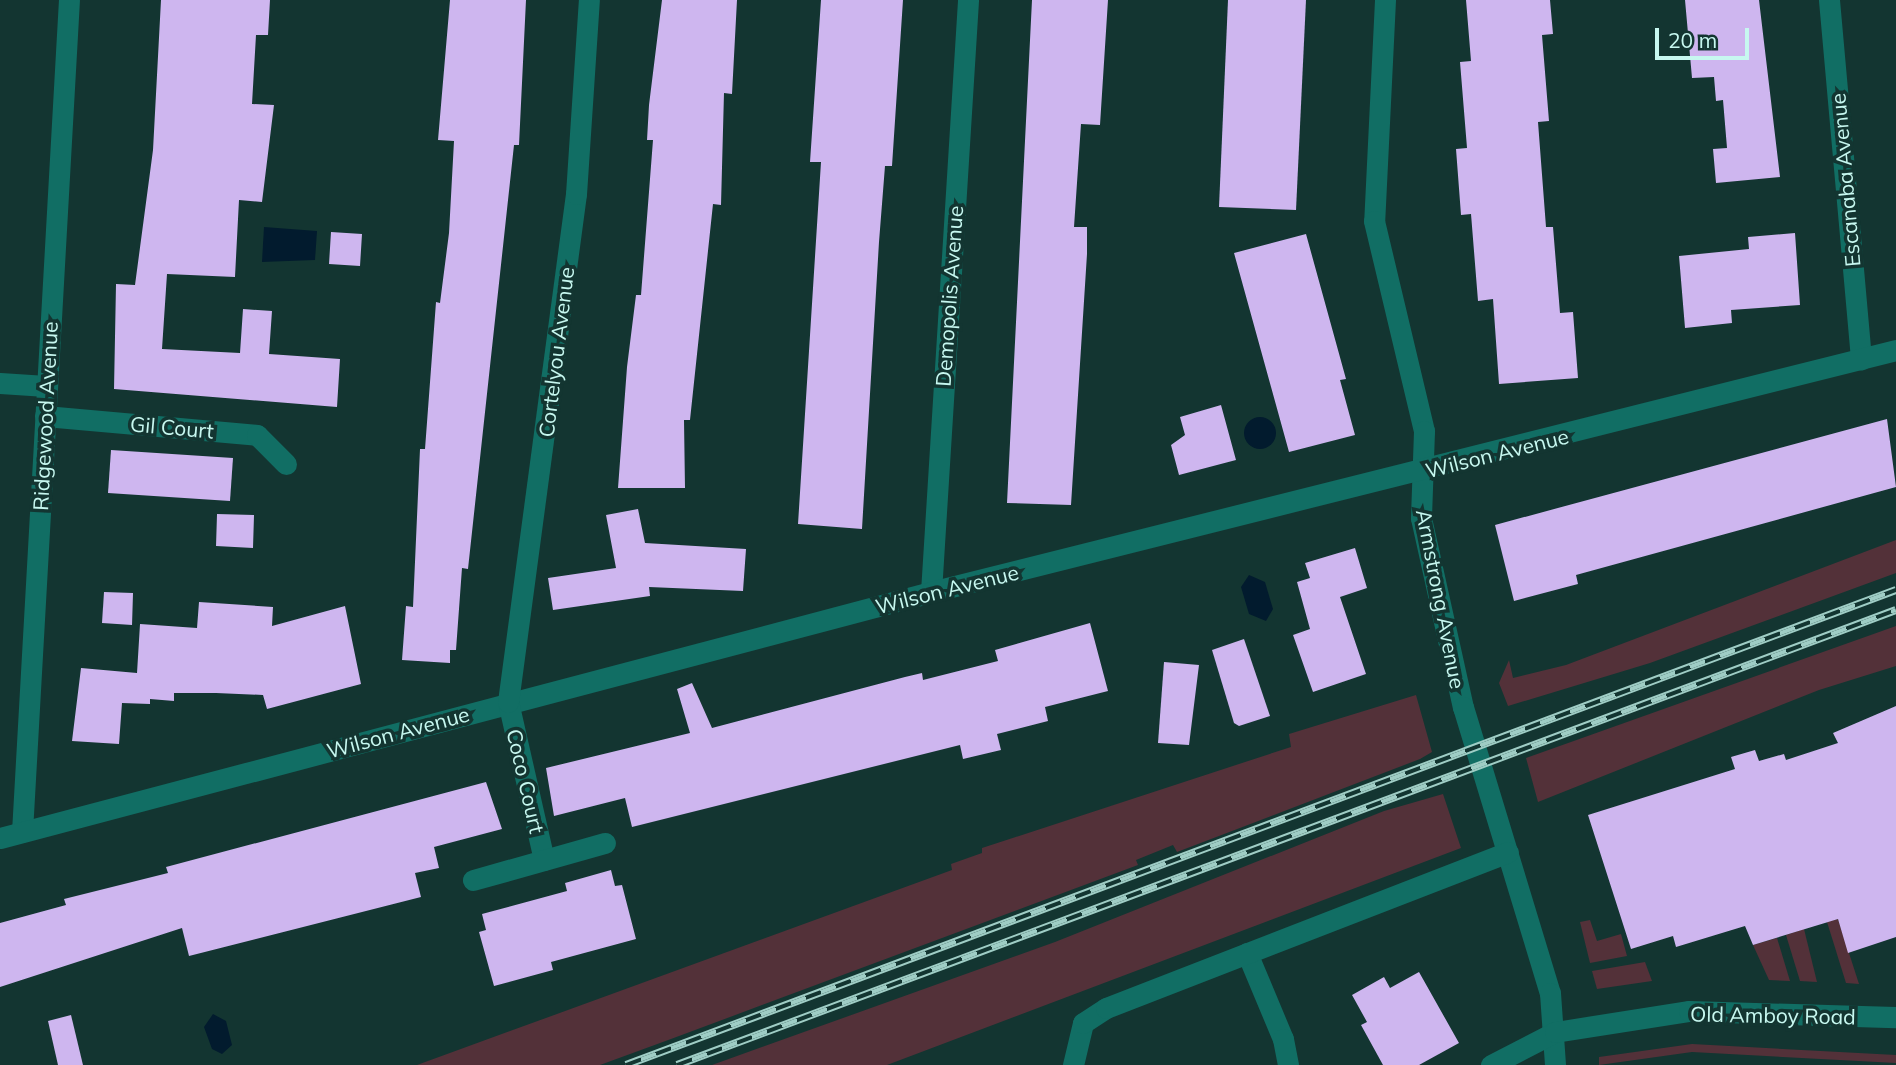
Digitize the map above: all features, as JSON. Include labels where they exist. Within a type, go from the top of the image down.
[{"type":"street","name":"Ridgewood Avenue","points":[[22,832],[69,0]]},
{"type":"street","name":"Cortelyou Avenue","points":[[508,702],[576,194],[589,0]]},
{"type":"street","name":"Demopolis Avenue","points":[[931,592],[968,0]]},
{"type":"street","name":"Armstrong Avenue","points":[[1385,0],[1374,221],[1424,431],[1421,518],[1460,693],[1538,946],[1555,1032],[1555,1065]]},
{"type":"street","name":"Escanaba Avenue","points":[[1829,0],[1861,360]]},
{"type":"street","name":"Wilson Avenue","points":[[0,838],[931,592],[1422,472],[1896,350]]},
{"type":"street","points":[[0,383],[46,386]]},
{"type":"street","name":"Gil Court","points":[[45,416],[257,435],[286,464]]},
{"type":"street","name":"Coco Court","points":[[508,702],[544,860]]},
{"type":"street","name":"Coco Court","points":[[473,880],[605,843]]},
{"type":"street","points":[[1073,1065],[1083,1023],[1106,1008],[1508,852]]},
{"type":"street","points":[[1247,953],[1283,1040],[1288,1065]]},
{"type":"street","name":"Old Amboy Road","points":[[1491,1065],[1555,1032],[1689,1011],[1896,1017]]},
{"type":"shaded area","points":[[1896,540],[1896,573],[1650,663],[1508,706],[1499,683],[1509,660],[1513,678],[1566,665]]},
{"type":"shaded area","points":[[1896,626],[1896,666],[1819,690],[1538,802],[1526,758]]},
{"type":"shaded area","points":[[1416,695],[1432,752],[1420,759],[1177,852],[1173,845],[1136,860],[1138,865],[600,1065],[417,1065],[952,870],[951,864],[982,853],[982,848],[1291,747],[1289,734]]},
{"type":"shaded area","points":[[1443,794],[1461,848],[887,1065],[712,1065],[1055,942],[1384,811]]},
{"type":"shaded area","points":[[1838,919],[1859,984],[1846,983],[1827,922]]},
{"type":"shaded area","points":[[1590,920],[1597,941],[1621,934],[1627,956],[1590,963],[1580,922]]},
{"type":"shaded area","points":[[1804,929],[1817,982],[1800,981],[1786,935]]},
{"type":"shaded area","points":[[1777,938],[1790,981],[1769,980],[1753,945]]},
{"type":"shaded area","points":[[1645,962],[1652,981],[1597,989],[1592,971]]},
{"type":"shaded area","points":[[1692,1044],[1896,1055],[1896,1063],[1692,1052],[1599,1065],[1599,1057]]},
{"type":"water","points":[[264,227],[317,231],[315,260],[262,262]]},
{"type":"water","points":[[1260,417],[1271,422],[1276,433],[1271,444],[1260,449],[1249,444],[1244,433],[1249,422]]},
{"type":"water","points":[[1249,575],[1265,582],[1273,609],[1266,621],[1249,614],[1241,587]]},
{"type":"water","points":[[213,1014],[226,1021],[232,1045],[222,1054],[212,1049],[204,1027]]},
{"type":"building","points":[[161,0],[270,0],[268,35],[256,35],[252,104],[274,105],[262,202],[239,200],[235,277],[167,274],[162,349],[240,353],[243,309],[272,311],[269,354],[340,359],[337,407],[114,389],[116,284],[135,285],[153,150]]},
{"type":"building","points":[[450,0],[526,0],[519,145],[514,145],[468,569],[462,568],[456,650],[450,650],[450,663],[402,660],[406,606],[413,607],[420,449],[425,449],[436,302],[440,303],[449,233],[454,141],[438,140]]},
{"type":"building","points":[[662,0],[737,0],[732,94],[724,93],[721,205],[713,204],[690,420],[684,420],[685,488],[618,488],[627,367],[636,295],[641,295],[653,140],[647,140],[649,105]]},
{"type":"building","points":[[821,0],[903,0],[892,166],[885,166],[879,242],[862,529],[798,524],[821,162],[810,162]]},
{"type":"building","points":[[1032,0],[1108,0],[1100,125],[1081,124],[1074,227],[1087,227],[1087,254],[1071,505],[1007,503]]},
{"type":"building","points":[[1228,0],[1306,0],[1296,210],[1219,207]]},
{"type":"building","points":[[1466,0],[1550,0],[1553,34],[1542,35],[1549,121],[1538,122],[1546,227],[1553,227],[1560,313],[1573,312],[1578,378],[1499,384],[1493,299],[1478,301],[1471,214],[1461,215],[1456,149],[1467,148],[1460,62],[1471,61]]},
{"type":"building","points":[[1685,0],[1759,0],[1780,177],[1716,183],[1713,149],[1727,148],[1723,100],[1716,101],[1714,77],[1692,78]]},
{"type":"building","points":[[331,232],[362,234],[360,266],[329,264]]},
{"type":"building","points":[[1795,233],[1800,305],[1731,310],[1732,323],[1685,328],[1679,256],[1749,249],[1748,237]]},
{"type":"building","points":[[1306,234],[1346,379],[1340,380],[1355,435],[1289,452],[1234,253]]},
{"type":"building","points":[[1221,405],[1236,460],[1179,475],[1171,445],[1185,435],[1180,417]]},
{"type":"building","points":[[1887,419],[1896,487],[1576,575],[1578,584],[1514,601],[1495,525]]},
{"type":"building","points":[[111,450],[233,458],[230,501],[108,493]]},
{"type":"building","points":[[638,509],[645,543],[746,549],[743,591],[649,587],[650,596],[553,610],[548,578],[616,568],[606,515]]},
{"type":"building","points":[[217,514],[254,515],[253,548],[216,546]]},
{"type":"building","points":[[1355,548],[1367,588],[1340,597],[1366,674],[1313,692],[1293,635],[1310,629],[1297,582],[1310,578],[1305,563]]},
{"type":"building","points":[[104,592],[133,593],[132,625],[102,623]]},
{"type":"building","points":[[199,602],[273,607],[272,626],[345,606],[361,684],[267,709],[263,695],[216,693],[174,693],[174,701],[150,699],[150,704],[122,703],[119,744],[72,741],[81,668],[137,673],[140,624],[197,628]]},
{"type":"building","points":[[1090,623],[1108,691],[1045,707],[1048,721],[997,734],[1001,750],[963,759],[960,745],[632,827],[625,798],[554,816],[546,768],[690,733],[677,689],[692,683],[712,728],[922,673],[923,680],[998,661],[995,650]]},
{"type":"building","points":[[1244,639],[1270,716],[1239,726],[1234,723],[1212,650]]},
{"type":"building","points":[[1164,662],[1199,665],[1189,745],[1158,743]]},
{"type":"building","points":[[1896,706],[1896,937],[1848,953],[1838,919],[1753,945],[1745,926],[1676,947],[1673,936],[1631,949],[1588,815],[1735,769],[1731,757],[1755,750],[1759,761],[1784,754],[1786,760],[1838,743],[1833,733]]},
{"type":"building","points":[[486,782],[502,829],[434,847],[439,868],[415,873],[421,897],[189,956],[182,928],[0,987],[0,923],[66,905],[64,899],[168,873],[166,867]]},
{"type":"building","points":[[611,870],[615,886],[622,885],[636,939],[551,962],[553,970],[494,986],[479,932],[486,930],[482,914],[567,891],[565,883]]},
{"type":"building","points":[[1419,972],[1459,1043],[1419,1065],[1383,1065],[1361,1025],[1367,1022],[1352,995],[1384,977],[1390,988]]},
{"type":"building","points":[[71,1015],[83,1065],[58,1065],[48,1021]]},
{"type":"railway","points":[[626,1065],[1896,590]]},
{"type":"railway","points":[[677,1065],[1896,610]]}]
